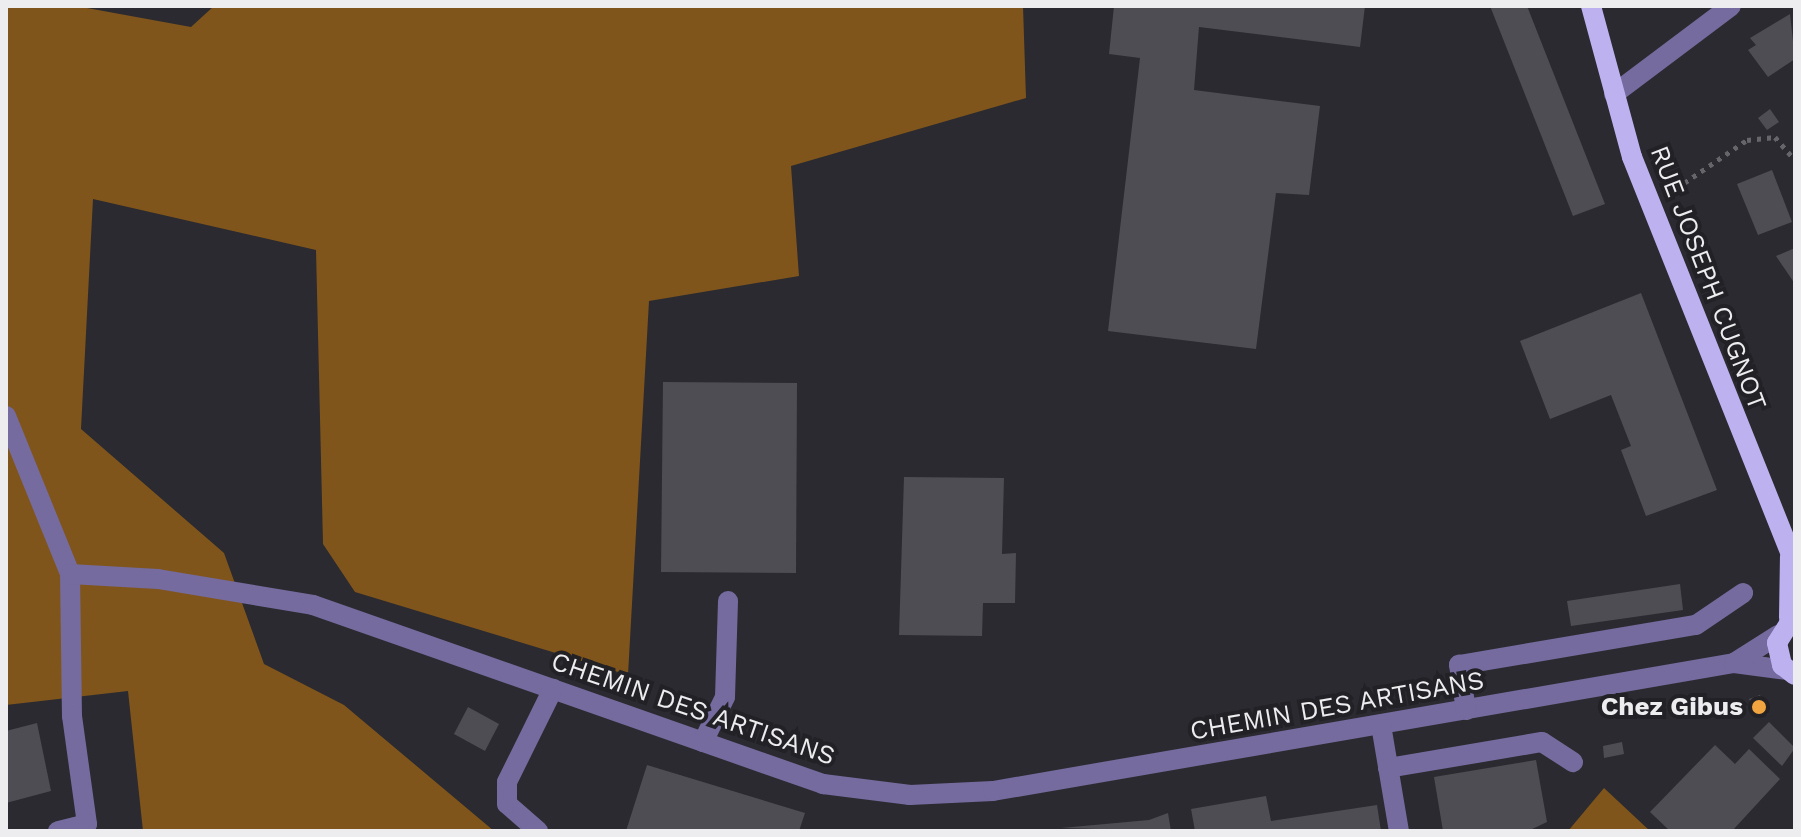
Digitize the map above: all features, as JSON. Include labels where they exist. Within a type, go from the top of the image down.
[{"type":"main road","name":"RUE JOSEPH CUGNOT","points":[[1593,8],[1614,94],[1649,204],[1792,561],[1787,622],[1791,672]]},
{"type":"street","points":[[1614,94],[1731,6]]},
{"type":"street","points":[[6,416],[70,574],[72,716],[86,828],[58,831]]},
{"type":"street","name":"CHEMIN DES ARTISANS","points":[[70,574],[158,579],[313,605],[823,784],[910,795],[993,791],[1734,663],[1791,672]]},
{"type":"street","points":[[1466,710],[1459,665],[1696,625],[1743,593]]},
{"type":"street","points":[[703,742],[725,697],[728,601]]},
{"type":"street","name":"CHEMIN DES ARTISANS","points":[[1734,663],[1787,622]]},
{"type":"street","points":[[538,831],[507,804],[507,782],[553,689]]},
{"type":"street","points":[[1381,725],[1399,831]]},
{"type":"street","points":[[1388,768],[1542,742],[1573,762]]},
{"type":"path","points":[[1649,204],[1747,140],[1775,137],[1795,160]]},
{"type":"shaded area","points":[[6,6],[76,6],[191,27],[214,6],[1023,6],[1026,98],[791,166],[799,276],[649,301],[628,675],[355,592],[323,544],[316,250],[93,199],[81,429],[224,553],[264,664],[344,705],[494,831],[143,831],[128,691],[6,705]]},
{"type":"shaded area","points":[[1604,788],[1650,831],[1568,831]]},
{"type":"building","points":[[1114,6],[1365,6],[1360,47],[1199,27],[1194,90],[1320,106],[1309,195],[1276,193],[1256,349],[1108,331],[1140,58],[1109,54]]},
{"type":"building","points":[[1490,6],[1527,6],[1605,204],[1573,216]]},
{"type":"building","points":[[1790,14],[1795,59],[1768,77],[1748,50],[1756,45],[1750,38]]},
{"type":"building","points":[[1770,109],[1779,122],[1767,130],[1758,118]]},
{"type":"building","points":[[1772,170],[1792,222],[1758,235],[1737,184]]},
{"type":"building","points":[[1795,248],[1795,284],[1776,256]]},
{"type":"building","points":[[1641,293],[1717,490],[1646,516],[1621,450],[1631,446],[1611,395],[1550,419],[1520,341]]},
{"type":"building","points":[[663,382],[797,383],[796,573],[661,572]]},
{"type":"building","points":[[904,477],[1004,478],[1002,554],[1016,553],[1015,603],[983,603],[982,636],[899,635]]},
{"type":"building","points":[[1680,584],[1683,610],[1571,626],[1567,601]]},
{"type":"building","name":"Chez Gibus","points":[[1760,695],[1768,714],[1758,718],[1749,699]]},
{"type":"building","points":[[468,707],[499,724],[485,751],[454,734]]},
{"type":"building","points":[[1769,722],[1795,748],[1782,766],[1753,738]]},
{"type":"building","points":[[37,723],[51,791],[6,803],[6,731]]},
{"type":"building","points":[[1622,742],[1624,754],[1604,758],[1603,746]]},
{"type":"building","points":[[1715,745],[1735,764],[1749,749],[1780,779],[1732,831],[1670,831],[1650,812]]},
{"type":"building","points":[[1536,760],[1547,822],[1528,831],[1443,831],[1434,777]]},
{"type":"building","points":[[647,765],[805,813],[799,831],[626,831]]},
{"type":"building","points":[[1266,796],[1271,821],[1377,805],[1381,831],[1195,831],[1191,809]]},
{"type":"building","points":[[1168,813],[1171,831],[1061,828],[1149,820]]},
{"type":"place","name":"Chez Gibus","points":[[1759,707]]}]
